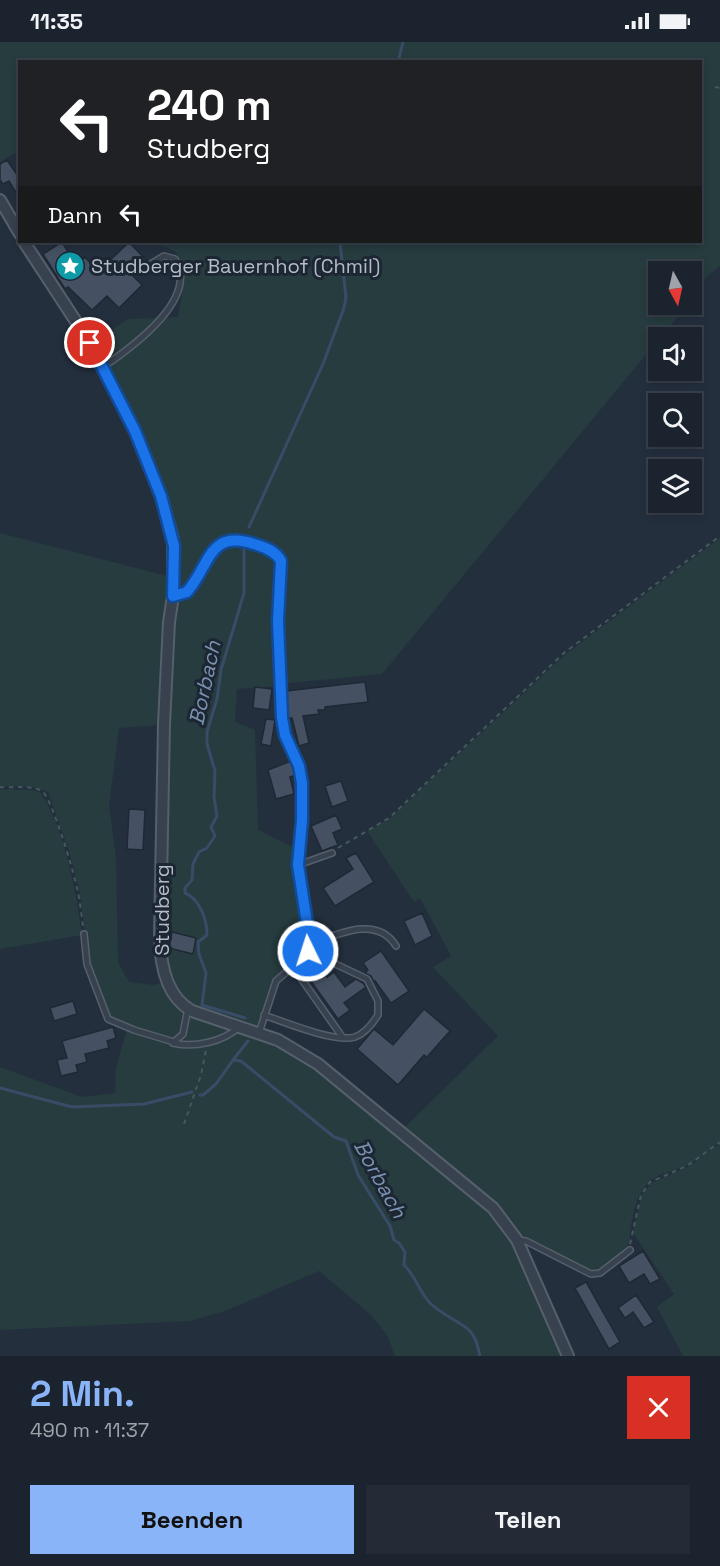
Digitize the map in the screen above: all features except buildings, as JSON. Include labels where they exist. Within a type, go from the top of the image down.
[{"type":"street","points":[[0,200],[18,231]]},
{"type":"street","name":"Studberg","points":[[25,243],[90,343],[135,431],[161,496],[174,546],[173,596],[169,622],[164,724],[160,946],[162,965],[170,987],[188,1008]]},
{"type":"street","points":[[188,1008],[259,1033],[298,1051],[342,1082],[493,1208],[517,1240],[568,1356]]},
{"type":"lane","points":[[103,367],[122,354],[167,313],[176,297],[180,273],[175,259],[164,256],[149,265]]},
{"type":"lane","points":[[173,596],[187,592],[211,553],[222,542],[237,540],[259,545],[276,554],[281,561],[278,621],[282,718],[285,735],[299,766],[302,783],[302,820],[298,865],[310,944],[308,951],[276,981],[259,1033]]},
{"type":"lane","points":[[298,865],[332,853]]},
{"type":"lane","points":[[310,944],[352,930],[366,929],[385,933],[391,937],[396,946]]},
{"type":"lane","points":[[84,934],[87,964],[108,1019],[127,1028],[188,1046],[233,1033],[239,1027]]},
{"type":"lane","points":[[264,1015],[308,1030],[343,1038],[358,1035],[376,1018],[380,1008],[376,993],[363,976],[308,951]]},
{"type":"lane","points":[[293,967],[343,1038]]},
{"type":"lane","points":[[169,1041],[178,1040],[183,1034],[188,1008]]},
{"type":"lane","points":[[517,1240],[526,1241],[591,1274],[600,1273],[630,1250]]},
{"type":"path","points":[[715,87],[720,88]]},
{"type":"path","points":[[332,853],[366,830],[389,818],[564,653],[720,536]]},
{"type":"path","points":[[0,787],[34,788],[43,792],[47,797],[77,889],[84,934]]},
{"type":"path","points":[[184,1124],[201,1075],[207,1041]]},
{"type":"path","points":[[630,1250],[641,1195],[650,1182],[687,1166],[720,1142]]},
{"type":"green space","points":[[0,42],[720,42],[720,266],[708,275],[702,283],[702,261],[648,261],[648,315],[678,315],[669,327],[648,327],[648,352],[382,674],[280,684],[280,606],[284,574],[281,557],[243,540],[226,538],[217,543],[210,552],[192,583],[184,590],[174,594],[178,545],[92,342],[128,319],[178,317],[184,280],[177,253],[159,243],[702,243],[702,60],[18,60],[18,154],[17,152],[0,162]]},
{"type":"green space","points":[[0,533],[171,577],[162,725],[119,728],[109,806],[116,857],[118,962],[129,982],[153,985],[166,981],[187,1008],[185,1024],[178,1040],[157,1038],[109,1017],[89,963],[79,888],[69,851],[48,792],[34,787],[0,786]]},
{"type":"green space","points":[[720,538],[720,1141],[690,1164],[658,1176],[644,1187],[636,1203],[628,1248],[604,1267],[591,1271],[544,1248],[518,1232],[481,1193],[403,1129],[498,1036],[433,967],[451,956],[420,898],[414,902],[367,831],[389,819],[566,654]]},
{"type":"green space","points":[[229,541],[263,549],[280,561],[276,621],[277,686],[237,689],[235,722],[255,730],[258,830],[297,849],[298,881],[308,944],[305,953],[280,975],[258,1031],[204,1014],[178,997],[163,964],[165,792],[175,597],[183,596],[212,554]]},
{"type":"green space","points":[[0,789],[32,790],[41,793],[63,843],[73,881],[82,935],[0,949]]},
{"type":"green space","points":[[188,1011],[275,1044],[316,1067],[478,1199],[515,1243],[566,1356],[395,1356],[387,1335],[371,1315],[319,1271],[225,1311],[190,1321],[0,1330],[0,1067],[82,1097],[115,1093],[116,1068],[127,1029],[179,1040]]},
{"type":"green space","points":[[720,1143],[720,1356],[683,1356],[657,1307],[674,1294],[633,1233],[642,1195],[651,1183],[688,1167]]},
{"type":"waterway","name":"Borbach","points":[[398,60],[403,42]]},
{"type":"waterway","name":"Borbach","points":[[249,527],[323,364],[344,308],[346,298],[340,243]]},
{"type":"waterway","name":"Borbach","points":[[244,549],[244,593],[221,670],[217,699],[207,732],[207,744],[215,771],[214,797],[217,816],[211,827],[215,836],[207,848],[199,852],[193,864],[192,880],[185,888],[185,893],[199,905],[207,929],[207,935],[198,942],[199,954],[206,973],[202,1005],[245,1018]]},
{"type":"waterway","name":"Borbach","points":[[248,1041],[233,1060],[241,1061],[334,1137],[346,1141],[358,1175],[390,1226],[394,1240],[405,1252],[404,1265],[430,1303],[471,1333],[480,1356]]},
{"type":"waterway","points":[[200,1095],[216,1084],[233,1060]]},
{"type":"waterway","points":[[0,1088],[72,1107],[144,1104],[192,1092]]},
{"type":"place","name":"Studberger Bauernhof (Chmil)","points":[[70,266]]},
{"type":"route","points":[[90,343],[135,431],[161,496],[174,546],[173,596],[183,594],[191,588],[211,553],[222,542],[237,540],[259,545],[280,558],[282,574],[278,606],[278,636],[282,718],[285,735],[297,759],[302,783],[303,810],[298,865],[310,944],[308,951]]}]
